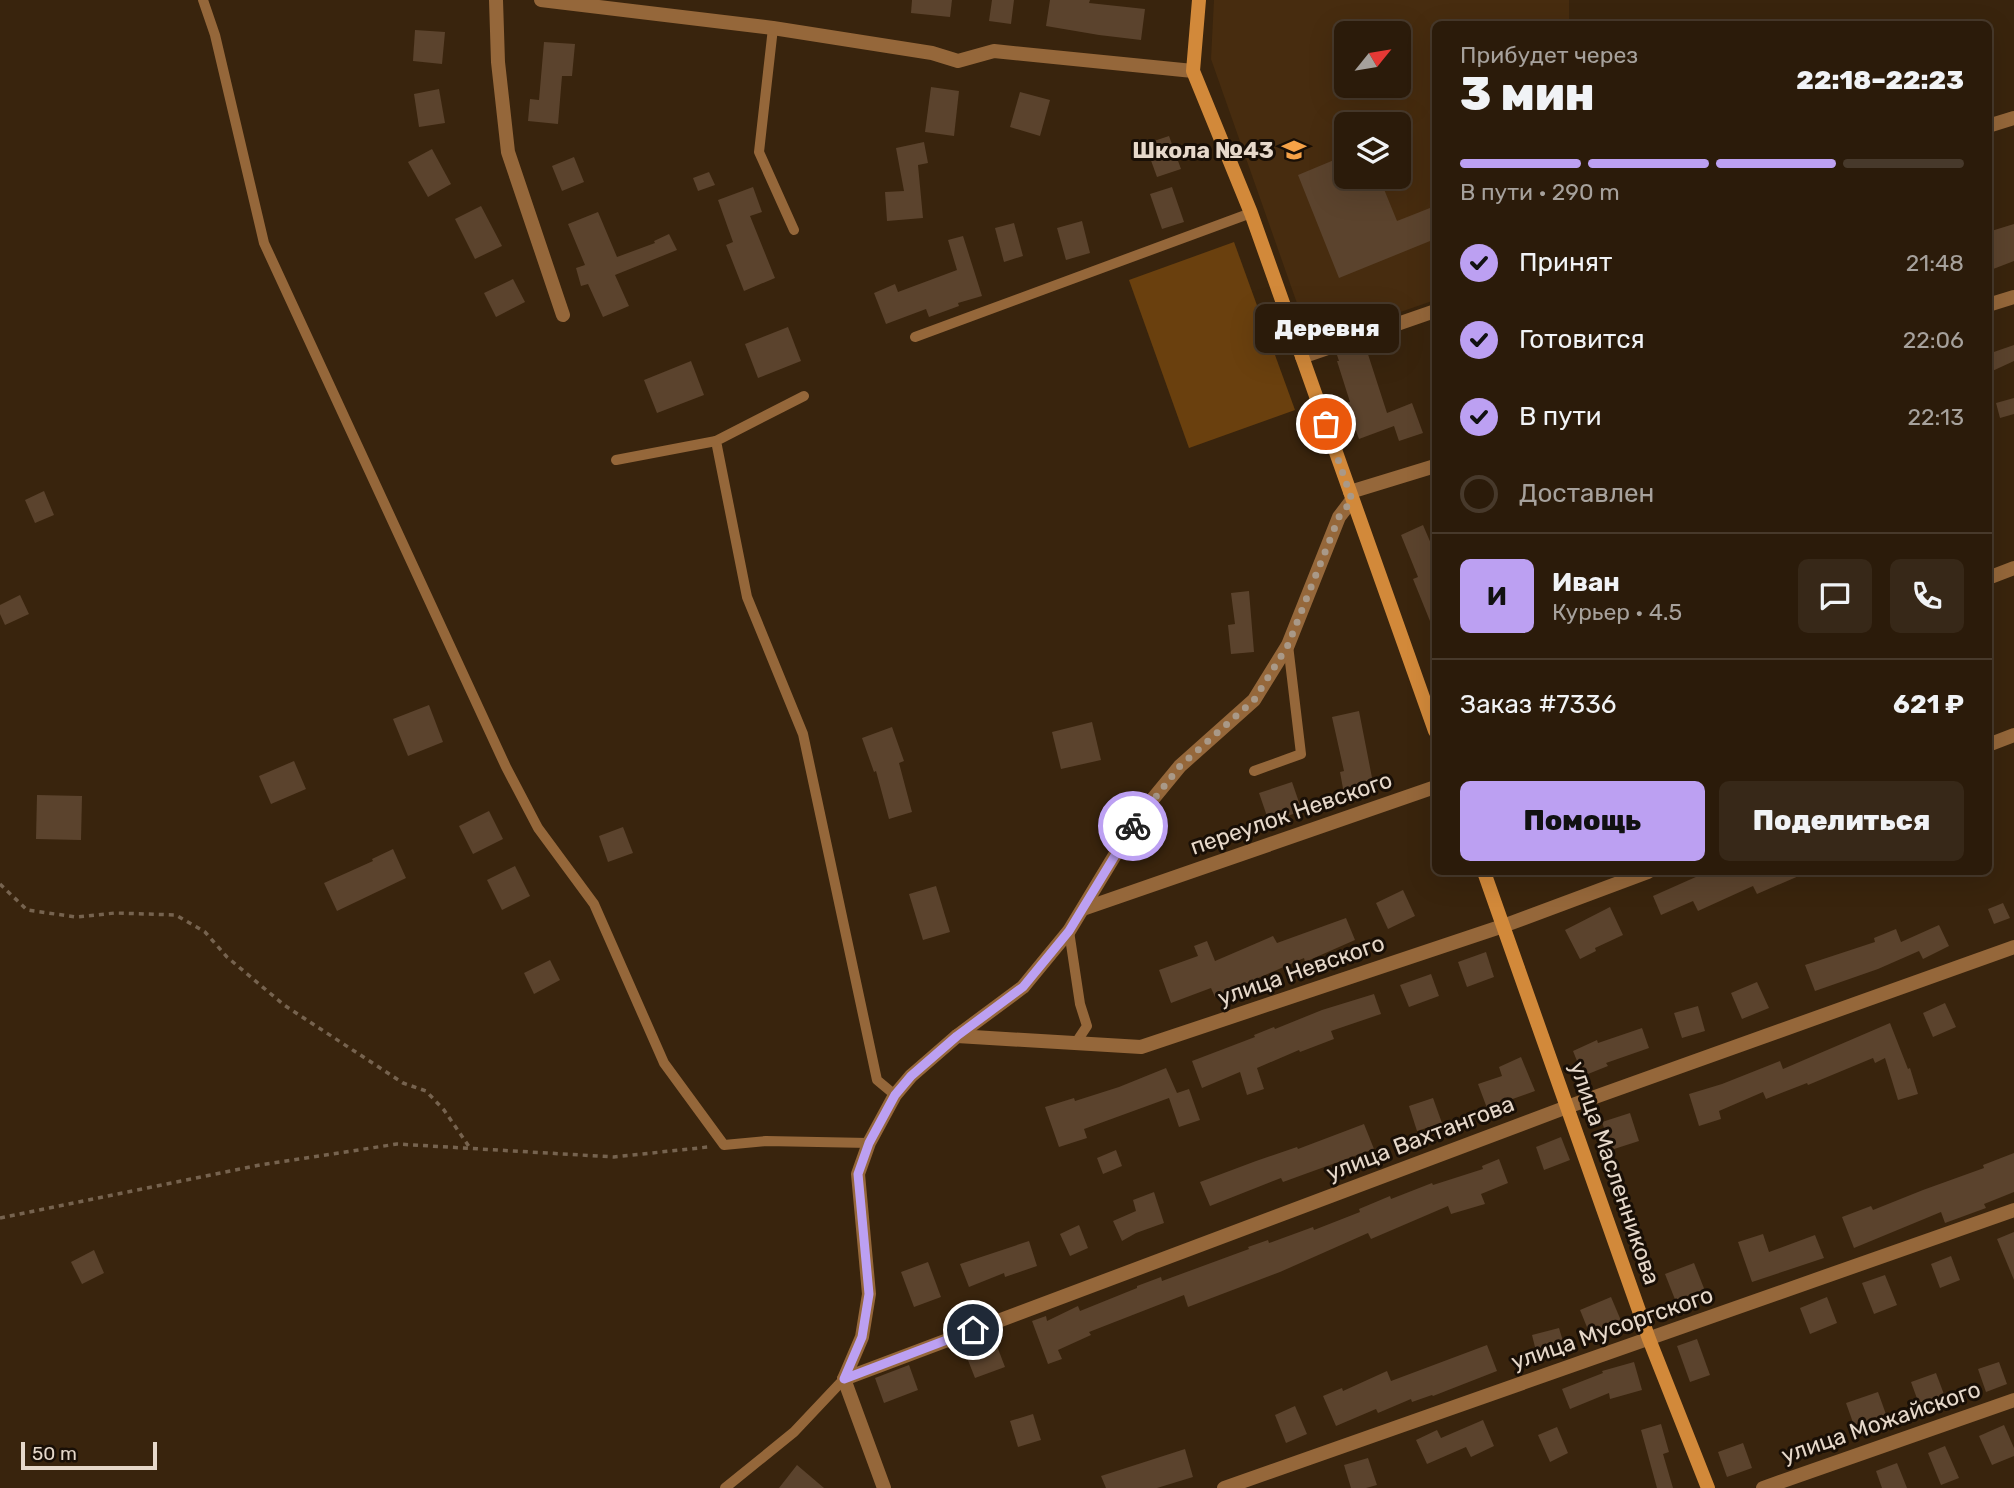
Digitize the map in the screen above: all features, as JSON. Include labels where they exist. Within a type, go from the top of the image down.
[{"type":"street","points":[[496,0],[498,62],[508,152],[563,315]]},
{"type":"street","points":[[541,0],[774,28],[932,52],[958,61],[994,51],[1193,71]]},
{"type":"street","points":[[1199,0],[1193,71],[1251,213],[1432,723]]},
{"type":"street","points":[[1992,126],[2014,118]]},
{"type":"street","points":[[1992,304],[2014,297]]},
{"type":"street","points":[[1302,357],[1432,312]]},
{"type":"street","points":[[884,1488],[844,1379],[862,1337],[869,1294],[858,1174],[869,1143],[895,1095],[911,1076],[957,1036],[1023,987],[1069,931],[1138,817],[1180,766],[1254,700],[1288,645],[1339,517],[1351,496],[1432,467]]},
{"type":"street","points":[[1992,576],[2014,568]]},
{"type":"street","points":[[1992,743],[2014,735]]},
{"type":"street","name":"переулок Невского","points":[[1083,909],[1432,788]]},
{"type":"street","name":"улица Масленникова","points":[[1485,875],[1649,1339],[1708,1488]]},
{"type":"street","name":"улица Невского","points":[[957,1036],[1141,1047],[1503,926],[1640,875]]},
{"type":"street","name":"улица Вахтангова","points":[[844,1379],[1567,1107],[2014,947]]},
{"type":"street","name":"улица Мусоргского","points":[[1224,1488],[2014,1210]]},
{"type":"street","name":"улица Можайского","points":[[1763,1488],[2014,1400]]},
{"type":"lane","points":[[204,0],[264,243],[506,767],[538,828],[594,904],[664,1063],[724,1145],[766,1140],[869,1143]]},
{"type":"lane","points":[[774,28],[759,152],[794,230]]},
{"type":"lane","points":[[915,337],[1251,213]]},
{"type":"lane","points":[[616,460],[716,440],[804,396]]},
{"type":"lane","points":[[716,440],[747,597],[803,734],[877,1080],[895,1095]]},
{"type":"lane","points":[[1254,771],[1300,754],[1288,645]]},
{"type":"lane","points":[[1069,931],[1080,1004],[1087,1026],[1075,1044]]},
{"type":"lane","points":[[725,1488],[794,1432],[844,1379]]},
{"type":"path","points":[[0,884],[27,910],[76,917],[115,913],[176,915],[205,932],[227,957],[284,1005],[403,1083],[426,1091],[444,1110],[470,1149]]},
{"type":"path","points":[[0,1218],[260,1166],[397,1144],[614,1157],[724,1145]]},
{"type":"shaded area","name":"Школа №43","points":[[1214,0],[1569,0],[1569,21],[1432,21],[1432,301],[1311,343],[1211,59]]},
{"type":"shaded area","points":[[1234,242],[1295,410],[1189,448],[1129,280]]},
{"type":"building","points":[[912,0],[952,0],[950,17],[911,13]]},
{"type":"building","points":[[992,0],[1014,0],[1011,24],[989,21]]},
{"type":"building","points":[[1050,0],[1090,0],[1089,3],[1145,9],[1141,40],[1046,26]]},
{"type":"building","points":[[415,30],[445,32],[442,64],[413,61]]},
{"type":"building","points":[[544,42],[575,44],[572,76],[562,76],[558,124],[528,121],[530,99],[539,100]]},
{"type":"building","points":[[931,87],[959,91],[954,136],[925,132]]},
{"type":"building","points":[[439,89],[445,123],[419,127],[414,94]]},
{"type":"building","points":[[1020,92],[1050,100],[1040,136],[1010,127]]},
{"type":"building","points":[[1169,136],[1181,169],[1157,177],[1145,144]]},
{"type":"building","points":[[924,142],[928,163],[918,165],[923,218],[887,221],[885,192],[904,191],[896,148]]},
{"type":"building","points":[[432,149],[451,184],[428,197],[408,162]]},
{"type":"building","points":[[574,157],[584,182],[562,191],[552,166]]},
{"type":"building","points":[[1334,160],[1334,189],[1384,189],[1397,221],[1432,207],[1432,240],[1339,278],[1298,175]]},
{"type":"building","points":[[709,172],[715,185],[698,191],[693,178]]},
{"type":"building","points":[[753,187],[762,212],[750,216],[775,278],[744,291],[726,245],[733,242],[718,200]]},
{"type":"building","points":[[1172,187],[1184,222],[1162,229],[1150,194]]},
{"type":"building","points":[[481,206],[502,246],[475,259],[455,219]]},
{"type":"building","points":[[598,212],[617,257],[655,243],[654,241],[669,234],[677,250],[615,275],[629,306],[603,317],[588,284],[581,286],[576,268],[585,265],[568,224]]},
{"type":"building","points":[[1082,221],[1090,253],[1066,260],[1057,228]]},
{"type":"building","points":[[1014,223],[1023,256],[1004,262],[995,228]]},
{"type":"building","points":[[2014,224],[2014,261],[1992,269],[1992,231]]},
{"type":"building","points":[[963,236],[982,296],[958,303],[959,306],[929,317],[926,309],[886,324],[874,293],[895,284],[898,292],[957,270],[948,240]]},
{"type":"building","points":[[513,279],[525,302],[496,317],[484,293]]},
{"type":"building","points":[[1388,304],[1393,316],[1331,337],[1327,325]]},
{"type":"building","points":[[788,327],[801,361],[758,378],[745,344]]},
{"type":"building","points":[[1365,345],[1387,413],[1412,403],[1423,433],[1399,441],[1394,426],[1359,439],[1346,403],[1350,402],[1337,355]]},
{"type":"building","points":[[2014,345],[2014,361],[1992,371],[1992,353]]},
{"type":"building","points":[[691,361],[704,395],[657,413],[644,380]]},
{"type":"building","points":[[2014,398],[2014,414],[2000,418],[1996,403]]},
{"type":"building","points":[[44,491],[54,515],[35,523],[25,500]]},
{"type":"building","points":[[1423,525],[1432,546],[1432,626],[1413,579],[1418,577],[1401,535]]},
{"type":"building","points":[[1249,591],[1254,652],[1231,654],[1228,625],[1235,624],[1231,593]]},
{"type":"building","points":[[20,595],[29,614],[5,625],[0,614],[0,605]]},
{"type":"building","points":[[429,705],[443,742],[408,756],[393,719]]},
{"type":"building","points":[[1359,711],[1374,788],[1344,794],[1340,772],[1344,771],[1332,717]]},
{"type":"building","points":[[1092,722],[1101,760],[1061,769],[1052,732]]},
{"type":"building","points":[[892,727],[904,761],[899,763],[912,812],[889,819],[876,771],[874,772],[862,738]]},
{"type":"building","points":[[294,761],[306,789],[271,804],[259,776]]},
{"type":"building","points":[[1292,782],[1302,811],[1269,822],[1259,793]]},
{"type":"building","points":[[37,795],[82,796],[81,840],[36,839]]},
{"type":"building","points":[[489,811],[503,839],[473,854],[459,826]]},
{"type":"building","points":[[623,827],[633,853],[608,862],[599,836]]},
{"type":"building","points":[[393,849],[406,878],[337,911],[324,883]]},
{"type":"building","points":[[515,866],[530,896],[502,910],[487,880]]},
{"type":"building","points":[[1700,875],[1801,875],[1757,894],[1753,886],[1698,911],[1693,901],[1661,915],[1653,896]]},
{"type":"building","points":[[936,886],[950,932],[923,940],[909,894]]},
{"type":"building","points":[[1403,890],[1415,916],[1388,929],[1376,903]]},
{"type":"building","points":[[2003,903],[2010,918],[1994,924],[1988,909]]},
{"type":"building","points":[[1610,907],[1623,935],[1595,948],[1596,951],[1580,959],[1565,930]]},
{"type":"building","points":[[1346,918],[1355,940],[1305,962],[1304,958],[1215,997],[1211,988],[1171,1003],[1159,970],[1198,956],[1194,946],[1207,941],[1215,961],[1273,936],[1277,943]]},
{"type":"building","points":[[1939,925],[1949,946],[1923,959],[1919,951],[1815,991],[1805,965],[1875,942],[1874,938],[1896,929],[1901,942]]},
{"type":"building","points":[[1486,952],[1494,977],[1467,987],[1458,962]]},
{"type":"building","points":[[550,960],[560,980],[534,994],[524,973]]},
{"type":"building","points":[[1431,974],[1439,996],[1409,1007],[1400,985]]},
{"type":"building","points":[[1757,982],[1769,1008],[1742,1019],[1731,993]]},
{"type":"building","points":[[1374,994],[1381,1014],[1331,1031],[1334,1039],[1257,1068],[1264,1089],[1247,1095],[1240,1072],[1202,1088],[1192,1061],[1274,1027],[1275,1029],[1322,1010]]},
{"type":"building","points":[[1945,1003],[1956,1027],[1933,1037],[1923,1013]]},
{"type":"building","points":[[1698,1006],[1705,1031],[1682,1038],[1674,1013]]},
{"type":"building","points":[[1890,1023],[1918,1094],[1898,1100],[1885,1058],[1875,1063],[1873,1058],[1766,1099],[1763,1092],[1719,1111],[1721,1119],[1699,1126],[1689,1094],[1780,1061],[1783,1069]]},
{"type":"building","points":[[1642,1028],[1649,1048],[1606,1063],[1608,1066],[1583,1076],[1573,1051],[1597,1040],[1598,1043]]},
{"type":"building","points":[[1521,1057],[1535,1091],[1487,1108],[1478,1084],[1502,1076],[1499,1067]]},
{"type":"building","points":[[1166,1068],[1177,1093],[1189,1089],[1200,1120],[1179,1127],[1169,1098],[1084,1129],[1087,1138],[1059,1147],[1045,1107],[1119,1087]]},
{"type":"building","points":[[1433,1098],[1442,1123],[1417,1131],[1409,1106]]},
{"type":"building","points":[[1630,1113],[1639,1141],[1611,1150],[1602,1122]]},
{"type":"building","points":[[1364,1124],[1374,1149],[1283,1182],[1281,1178],[1210,1206],[1200,1182]]},
{"type":"building","points":[[1561,1137],[1570,1160],[1544,1170],[1536,1147]]},
{"type":"building","points":[[1116,1150],[1122,1166],[1103,1174],[1097,1158]]},
{"type":"building","points":[[2014,1153],[2014,1192],[1984,1204],[1986,1208],[1945,1223],[1941,1212],[1854,1248],[1842,1217],[1871,1206],[1873,1210],[1984,1168],[1983,1165]]},
{"type":"building","points":[[1499,1159],[1508,1183],[1481,1194],[1485,1204],[1451,1214],[1448,1206],[1371,1239],[1368,1233],[1280,1272],[1188,1307],[1184,1295],[1089,1332],[1091,1335],[1058,1350],[1062,1359],[1048,1364],[1032,1321],[1046,1316],[1047,1321],[1078,1306],[1080,1311],[1161,1277],[1162,1281],[1268,1240],[1269,1243],[1313,1227],[1314,1230],[1360,1212],[1359,1209],[1390,1196],[1391,1199],[1432,1183],[1433,1185],[1483,1169],[1482,1166]]},
{"type":"building","points":[[1154,1192],[1164,1223],[1122,1241],[1113,1221],[1136,1211],[1133,1200]]},
{"type":"building","points":[[1079,1225],[1088,1248],[1070,1256],[1060,1234]]},
{"type":"building","points":[[2014,1232],[2014,1280],[1997,1239]]},
{"type":"building","points":[[1763,1234],[1769,1252],[1815,1235],[1824,1258],[1752,1282],[1738,1242]]},
{"type":"building","points":[[1029,1241],[1037,1266],[1005,1277],[1004,1273],[969,1287],[960,1264]]},
{"type":"building","points":[[94,1250],[104,1273],[82,1284],[71,1262]]},
{"type":"building","points":[[1951,1256],[1960,1280],[1940,1288],[1931,1264]]},
{"type":"building","points":[[928,1262],[941,1297],[914,1307],[901,1272]]},
{"type":"building","points":[[1694,1263],[1705,1291],[1676,1302],[1665,1274]]},
{"type":"building","points":[[1885,1275],[1897,1305],[1874,1314],[1862,1283]]},
{"type":"building","points":[[1611,1297],[1622,1323],[1591,1337],[1580,1310]]},
{"type":"building","points":[[1827,1297],[1837,1323],[1810,1334],[1800,1308]]},
{"type":"building","points":[[1559,1328],[1566,1351],[1538,1359],[1532,1335]]},
{"type":"building","points":[[992,1333],[1005,1367],[975,1378],[962,1345]]},
{"type":"building","points":[[1697,1339],[1710,1375],[1690,1382],[1677,1346]]},
{"type":"building","points":[[1487,1345],[1497,1371],[1433,1396],[1412,1402],[1411,1399],[1378,1413],[1376,1409],[1336,1426],[1323,1396],[1342,1388],[1343,1391],[1387,1371],[1391,1381]]},
{"type":"building","points":[[1634,1362],[1642,1390],[1610,1399],[1609,1393],[1570,1409],[1562,1389],[1603,1373],[1602,1371]]},
{"type":"building","points":[[1999,1362],[2007,1384],[1986,1392],[1978,1369]]},
{"type":"building","points":[[909,1365],[918,1390],[884,1403],[875,1378]]},
{"type":"building","points":[[1936,1373],[1948,1405],[1923,1415],[1911,1382]]},
{"type":"building","points":[[1878,1392],[1888,1420],[1856,1431],[1846,1403]]},
{"type":"building","points":[[1295,1406],[1307,1434],[1286,1443],[1275,1415]]},
{"type":"building","points":[[1033,1414],[1041,1440],[1018,1447],[1010,1421]]},
{"type":"building","points":[[1483,1420],[1494,1446],[1471,1457],[1466,1447],[1427,1464],[1416,1440],[1437,1430],[1441,1438]]},
{"type":"building","points":[[1661,1424],[1669,1452],[1663,1454],[1673,1488],[1657,1488],[1641,1430]]},
{"type":"building","points":[[2004,1425],[2014,1448],[2014,1456],[1992,1465],[1979,1436]]},
{"type":"building","points":[[1557,1427],[1568,1453],[1550,1462],[1538,1435]]},
{"type":"building","points":[[1743,1443],[1752,1468],[1727,1477],[1718,1452]]},
{"type":"building","points":[[1945,1446],[1959,1478],[1941,1485],[1928,1453]]},
{"type":"building","points":[[1185,1449],[1193,1477],[1157,1488],[1106,1488],[1101,1476]]},
{"type":"building","points":[[1368,1458],[1377,1485],[1351,1488],[1344,1465]]},
{"type":"building","points":[[1897,1463],[1907,1488],[1882,1488],[1876,1471]]},
{"type":"building","points":[[797,1465],[824,1488],[779,1488]]},
{"type":"way so far","points":[[1133,826],[1180,766],[1254,700],[1288,645],[1339,517],[1352,500],[1326,424]]},
{"type":"place","name":"Школа №43","points":[[1294,150]]},
{"type":"place","name":"Деревня","points":[[1326,424]]},
{"type":"route","points":[[973,1330],[844,1379],[862,1337],[869,1294],[858,1174],[869,1143],[895,1095],[911,1076],[957,1036],[1023,987],[1069,931],[1133,826]]}]
